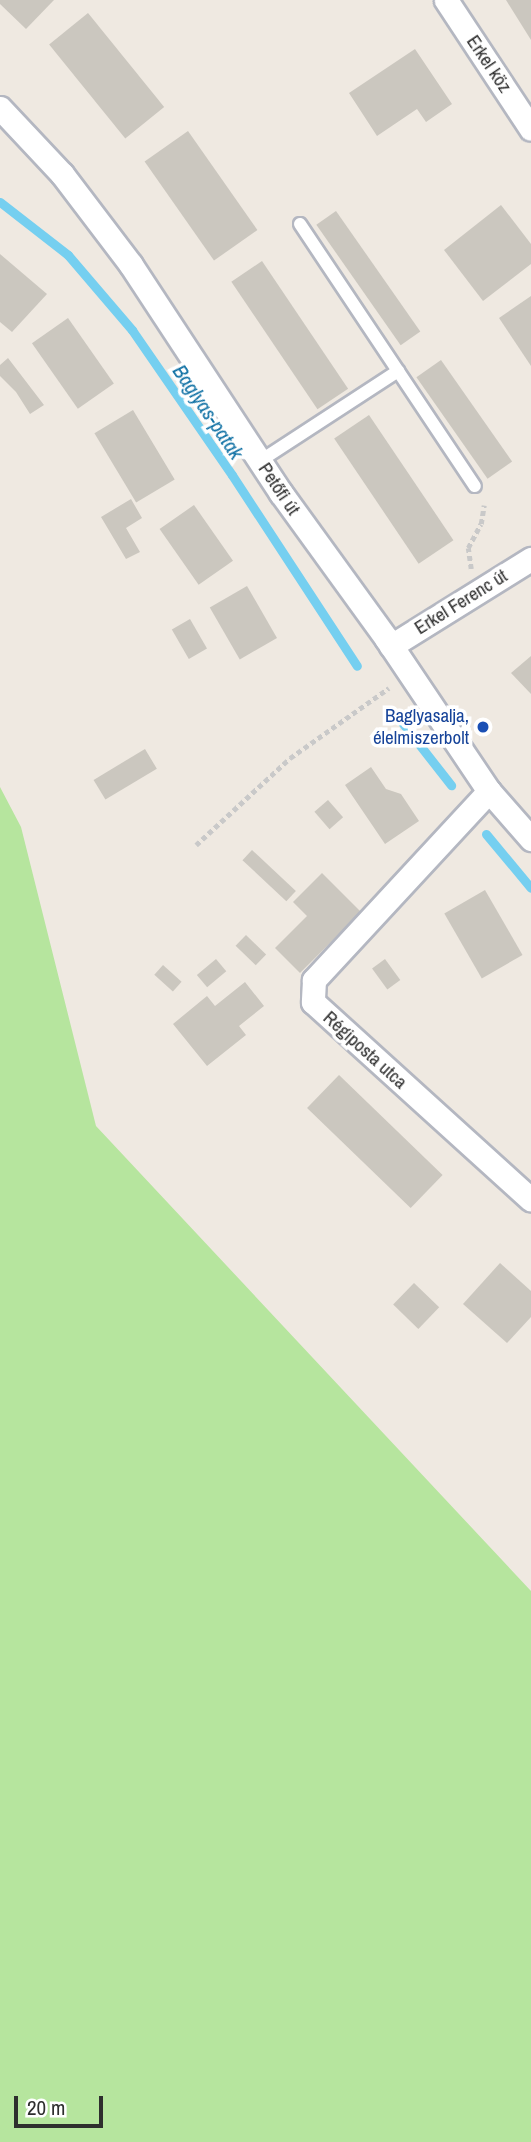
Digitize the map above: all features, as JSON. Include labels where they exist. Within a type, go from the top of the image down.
[{"type":"street","name":"Erkel köz","points":[[446,0],[531,129]]},
{"type":"street","name":"Petőfi út","points":[[0,108],[62,174],[131,265],[260,461],[411,674],[489,791],[531,839]]},
{"type":"street","name":"Erkel Ferenc út","points":[[391,646],[531,559]]},
{"type":"street","name":"Régiposta utca","points":[[489,791],[314,980],[313,1002],[531,1200]]},
{"type":"lane","points":[[300,224],[475,486]]},
{"type":"lane","points":[[260,461],[398,371]]},
{"type":"path","points":[[475,486],[484,500],[485,509],[467,556],[470,568],[484,589]]},
{"type":"path","points":[[196,845],[290,758],[362,705],[411,674]]},
{"type":"green space","points":[[0,787],[21,827],[96,1126],[531,1591],[531,2142],[0,2142]]},
{"type":"building","points":[[0,0],[54,0],[26,29],[0,4]]},
{"type":"building","points":[[506,0],[531,0],[531,40]]},
{"type":"building","points":[[88,13],[164,107],[125,139],[49,44]]},
{"type":"building","points":[[415,49],[452,104],[426,122],[417,109],[377,136],[349,93]]},
{"type":"building","points":[[188,131],[257,230],[214,261],[145,161]]},
{"type":"building","points":[[501,205],[531,244],[531,264],[483,301],[444,250]]},
{"type":"building","points":[[336,211],[420,331],[401,345],[316,225]]},
{"type":"building","points":[[0,254],[47,294],[12,332],[0,322]]},
{"type":"building","points":[[262,261],[348,389],[317,409],[231,282]]},
{"type":"building","points":[[531,296],[531,366],[499,318]]},
{"type":"building","points":[[68,318],[114,384],[78,409],[32,343]]},
{"type":"building","points":[[8,358],[44,405],[30,414],[16,392],[0,376],[0,365]]},
{"type":"building","points":[[441,360],[512,462],[488,479],[416,377]]},
{"type":"building","points":[[133,410],[175,479],[136,503],[94,433]]},
{"type":"building","points":[[369,415],[453,540],[419,564],[334,438]]},
{"type":"building","points":[[131,499],[142,518],[126,528],[140,552],[126,559],[101,517]]},
{"type":"building","points":[[194,505],[233,561],[199,585],[160,529]]},
{"type":"building","points":[[247,586],[277,638],[240,659],[210,608]]},
{"type":"building","points":[[190,619],[207,648],[189,659],[172,630]]},
{"type":"building","points":[[531,656],[531,694],[511,673]]},
{"type":"building","points":[[145,749],[157,769],[105,800],[94,780]]},
{"type":"building","points":[[371,767],[386,789],[401,794],[419,821],[385,844],[345,785]]},
{"type":"building","points":[[328,800],[343,817],[330,829],[314,812]]},
{"type":"building","points":[[252,850],[296,891],[286,901],[242,860]]},
{"type":"building","points":[[322,873],[361,912],[300,973],[275,948],[307,916],[293,902]]},
{"type":"building","points":[[485,890],[522,955],[482,978],[444,914]]},
{"type":"building","points":[[246,935],[266,954],[256,965],[236,946]]},
{"type":"building","points":[[216,959],[226,971],[207,987],[197,975]]},
{"type":"building","points":[[385,959],[400,980],[387,989],[372,968]]},
{"type":"building","points":[[163,965],[182,982],[173,991],[154,975]]},
{"type":"building","points":[[245,982],[264,1006],[239,1026],[246,1035],[207,1066],[173,1024],[207,996],[215,1006]]},
{"type":"building","points":[[339,1075],[443,1175],[411,1208],[307,1108]]},
{"type":"building","points":[[500,1263],[531,1291],[531,1317],[507,1343],[463,1304]]},
{"type":"building","points":[[414,1283],[439,1307],[418,1329],[393,1305]]},
{"type":"waterway","name":"Baglyas-patak","points":[[0,202],[68,255],[132,330],[232,475],[357,666]]},
{"type":"waterway","name":"Baglyas-patak","points":[[397,716],[451,785]]},
{"type":"waterway","name":"Baglyas-patak","points":[[486,834],[531,888]]},
{"type":"place","name":"Baglyasalja, élelmiszerbolt","points":[[483,727]]}]
